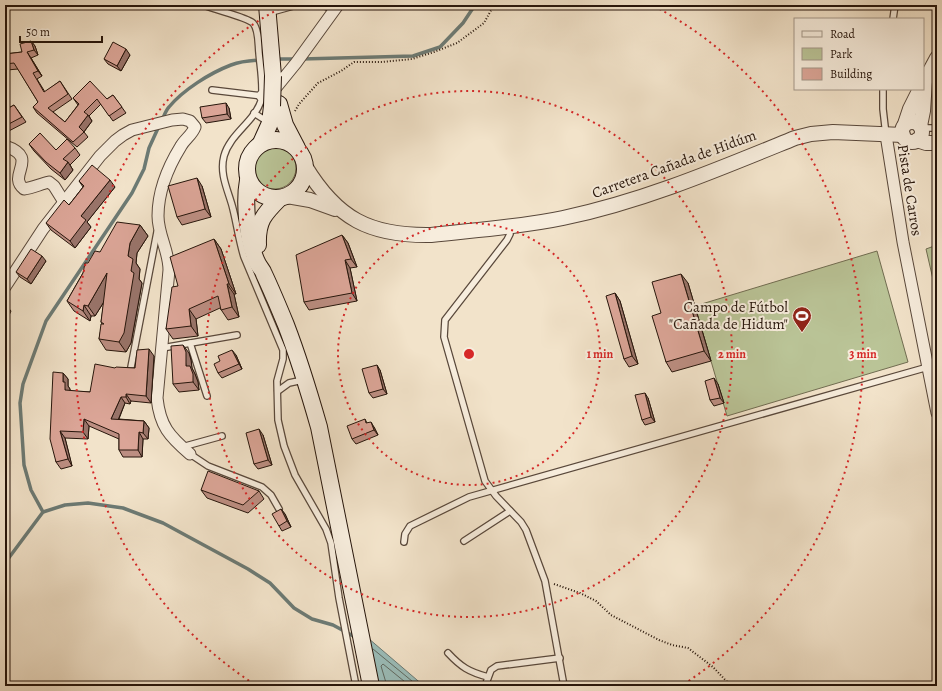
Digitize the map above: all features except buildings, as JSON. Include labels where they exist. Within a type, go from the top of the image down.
[{"type":"main road","points":[[268,13],[267,76],[271,102],[270,123],[261,143],[251,153],[248,159],[246,173],[248,180],[255,189],[265,196],[272,198],[284,197]]},
{"type":"main road","points":[[271,102],[301,153],[305,166],[299,187],[265,213],[260,222],[258,245],[264,272],[306,379],[319,427],[371,686]]},
{"type":"main road","points":[[261,143],[276,139],[284,140],[297,148]]},
{"type":"main road","points":[[248,180],[246,193],[249,229],[252,246],[258,264],[264,272]]},
{"type":"street","points":[[271,102],[267,95],[274,90],[296,63],[336,8]]},
{"type":"street","points":[[937,58],[927,79],[920,131],[926,143],[937,143]]},
{"type":"street","points":[[904,130],[910,109],[921,90]]},
{"type":"street","points":[[5,287],[43,229],[100,156],[115,141],[123,135],[144,126],[172,120],[183,119],[190,121],[195,126],[192,134],[185,140],[173,159],[160,190],[158,216],[160,235],[169,260],[169,265],[157,398],[163,424],[173,439],[186,450]]},
{"type":"street","name":"Carretera Cañada de Hidúm","points":[[341,211],[357,221],[375,228],[412,236],[431,236],[562,219],[616,205],[695,178],[795,138],[811,134],[833,132],[886,135],[904,130],[907,141],[914,142],[920,131]]},
{"type":"street","points":[[920,131],[937,136]]},
{"type":"street","name":"Pista de Carros","points":[[886,135],[903,242],[937,413]]},
{"type":"street","points":[[5,146],[16,149],[21,155],[22,162],[18,179],[20,185],[24,189],[49,182],[54,186],[64,202]]},
{"type":"street","points":[[305,166],[324,195],[341,211]]},
{"type":"street","points":[[284,197],[310,200],[341,211]]},
{"type":"lane","points":[[204,5],[251,22],[256,29],[267,76]]},
{"type":"lane","points":[[268,13],[297,5]]},
{"type":"lane","points":[[323,5],[336,8]]},
{"type":"lane","points":[[892,18],[895,5]]},
{"type":"lane","points":[[212,90],[271,102]]},
{"type":"lane","name":"Pista de Carros","points":[[883,90],[883,109],[886,135]]},
{"type":"lane","points":[[271,102],[258,106],[254,113],[231,140],[223,161],[222,174],[233,209],[240,245],[244,257],[283,350],[283,359],[277,382],[278,420],[284,446],[295,475],[326,529],[356,686]]},
{"type":"lane","points":[[254,113],[270,123]]},
{"type":"lane","points":[[920,131],[937,128]]},
{"type":"lane","points":[[130,367],[159,226]]},
{"type":"lane","points":[[509,226],[510,234],[508,240],[445,320],[444,336],[485,481],[491,490],[521,522],[526,530],[545,581],[564,686]]},
{"type":"lane","points":[[162,348],[237,335]]},
{"type":"lane","points":[[190,343],[207,396]]},
{"type":"lane","points":[[404,542],[405,534],[410,526],[469,497],[928,367]]},
{"type":"lane","points":[[278,391],[289,384],[306,379]]},
{"type":"lane","points":[[186,450],[222,436]]},
{"type":"lane","points":[[186,450],[208,466],[262,487],[271,495],[279,509]]},
{"type":"lane","points":[[464,541],[510,511]]},
{"type":"lane","points":[[448,653],[459,665],[472,673],[488,677]]},
{"type":"lane","points":[[484,686],[491,670],[497,666],[560,658]]},
{"type":"path","points":[[285,125],[299,104],[318,83],[341,71],[354,62],[382,62],[412,59],[457,43],[484,22],[494,5]]},
{"type":"path","points":[[545,581],[580,593],[596,601],[611,615],[659,640],[672,645],[688,648],[713,667],[731,686]]},
{"type":"green space","points":[[271,147],[279,147],[287,150],[293,156],[296,168],[293,180],[287,186],[279,189],[271,189],[263,186],[257,180],[254,172],[254,164],[257,156],[263,150]]},
{"type":"green space","points":[[937,245],[937,288],[935,288],[926,249]]},
{"type":"green space","name":"Campo de Fútbol \"Cañada de Hidum\"","points":[[877,251],[908,362],[727,416],[695,306]]},
{"type":"water","points":[[361,632],[424,686],[378,686]]},
{"type":"waterway","points":[[302,59],[413,56],[440,47],[463,23],[475,5]]},
{"type":"waterway","points":[[276,59],[295,59]]},
{"type":"waterway","points":[[162,120],[167,110],[182,94],[206,77],[223,68],[235,64],[249,61],[267,60]]},
{"type":"waterway","points":[[43,512],[31,490],[24,465],[20,403],[23,384],[46,321],[132,193],[144,169],[149,148],[159,126]]},
{"type":"waterway","points":[[5,563],[43,512],[65,505],[88,503],[123,508],[163,523],[248,569],[270,583],[294,608],[312,619],[333,625],[357,638]]},
{"type":"place","name":"Campo de Fútbol \"Cañada de Hidum\"","points":[[802,333]]}]
